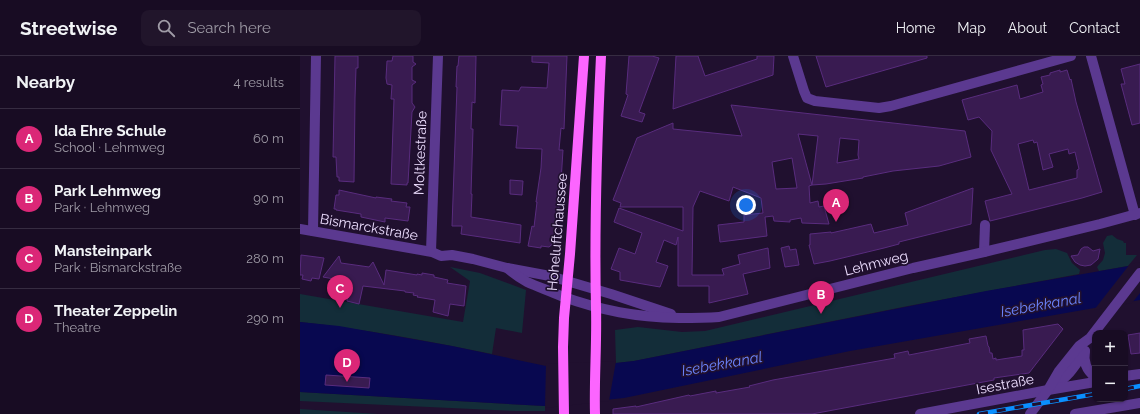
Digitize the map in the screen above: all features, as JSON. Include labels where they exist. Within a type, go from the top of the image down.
[{"type":"main road","name":"Hoheluftchaussee","points":[[564,412],[563,356],[566,298],[584,56]]},
{"type":"main road","points":[[595,413],[596,153],[601,56]]},
{"type":"street","points":[[313,231],[316,56]]},
{"type":"street","name":"Moltkestraße","points":[[431,252],[438,56]]},
{"type":"street","points":[[793,56],[807,98],[815,101],[878,108],[891,106],[1071,56]]},
{"type":"street","points":[[1091,56],[1138,214]]},
{"type":"street","name":"Lehmweg","points":[[566,298],[612,311],[635,315],[706,318],[729,315],[913,268],[1138,214]]},
{"type":"street","points":[[984,252],[985,225]]},
{"type":"street","name":"Bismarckstraße","points":[[300,229],[431,252],[441,256],[452,255],[479,260],[507,268],[541,274],[568,281]]},
{"type":"street","name":"Bismarckstraße","points":[[507,268],[526,281],[566,298]]},
{"type":"street","points":[[1048,390],[1062,381],[1070,373],[1085,351],[1090,338],[1140,273]]},
{"type":"street","name":"Lehmweg","points":[[568,281],[621,297],[681,318]]},
{"type":"street","points":[[1030,414],[1078,346],[1090,338]]},
{"type":"street","points":[[1085,351],[1085,364],[1088,371],[1092,374]]},
{"type":"street","points":[[1128,376],[1140,374]]},
{"type":"street","name":"Isestraße","points":[[920,414],[1092,383]]},
{"type":"street","points":[[1076,414],[1140,403]]},
{"type":"shaded area","points":[[1112,235],[1126,243],[1126,255],[1137,255],[1128,266],[1099,271],[1097,267],[1103,260],[1105,253],[1103,243],[1107,236]]},
{"type":"shaded area","points":[[1056,249],[1067,253],[1072,263],[1080,270],[1079,274],[908,306],[634,361],[616,363],[615,330],[638,327],[682,332],[705,331],[1045,250]]},
{"type":"shaded area","points":[[450,267],[480,273],[526,290],[522,333],[496,328],[492,354],[444,344],[348,328],[300,322],[300,294],[463,322],[470,281]]},
{"type":"shaded area","points":[[300,392],[545,406],[545,411],[300,401]]},
{"type":"shaded area","points":[[300,409],[378,414],[300,414]]},
{"type":"water","name":"Isebekkanal","points":[[1140,264],[1140,300],[850,351],[624,398],[545,406],[300,392],[300,322],[339,326],[452,346],[546,366],[616,363],[634,361],[986,291]]},
{"type":"pier","points":[[1140,262],[1140,293],[1132,303],[1094,310],[1130,264]]},
{"type":"pier","points":[[616,361],[609,401],[545,408],[546,364]]},
{"type":"building","points":[[335,56],[358,56],[355,98],[354,182],[339,181],[339,177],[337,177],[336,157],[333,157]]},
{"type":"building","points":[[393,56],[413,56],[413,62],[416,64],[412,67],[412,80],[416,82],[412,85],[412,103],[415,107],[412,112],[407,185],[391,184],[394,99],[391,99],[392,85],[387,84],[386,78],[387,61],[392,61]]},
{"type":"building","points":[[459,56],[476,56],[475,103],[472,102],[471,129],[473,129],[471,217],[521,225],[520,243],[461,234],[462,226],[452,226],[456,87]]},
{"type":"building","points":[[532,56],[567,56],[564,129],[561,128],[559,150],[563,150],[560,197],[555,242],[549,247],[541,246],[541,248],[528,246],[532,226],[534,227],[542,149],[516,148],[518,126],[500,125],[502,90],[519,91],[521,87],[547,88],[549,63],[532,62]]},
{"type":"building","points":[[629,56],[652,56],[659,58],[639,112],[645,114],[642,122],[621,116],[628,95],[626,94]]},
{"type":"building","points":[[676,56],[698,56],[705,76],[757,59],[757,56],[774,56],[773,75],[673,109]]},
{"type":"building","points":[[816,56],[927,56],[927,58],[826,87]]},
{"type":"building","points":[[1140,64],[1140,123],[1132,125],[1121,84],[1125,84],[1121,69]]},
{"type":"building","points":[[1060,70],[1060,72],[1067,70],[1070,80],[1071,79],[1076,102],[1102,192],[990,221],[985,201],[1012,194],[991,150],[992,131],[979,117],[968,120],[962,100],[1017,85],[1020,99],[1043,92],[1041,77],[1050,75],[1050,73]],"holes":[[[1033,140],[1034,143],[1037,142],[1043,170],[1053,167],[1049,154],[1068,149],[1069,154],[1075,152],[1079,169],[1077,170],[1077,178],[1029,190],[1018,144]]]},
{"type":"building","points":[[731,105],[965,131],[971,157],[939,166],[893,171],[863,178],[809,186],[810,203],[818,201],[819,207],[824,206],[829,224],[802,223],[801,218],[790,220],[790,222],[774,221],[773,216],[765,217],[767,236],[720,242],[718,225],[744,222],[744,215],[763,213],[761,198],[733,187],[729,201],[700,191],[693,207],[692,275],[724,275],[722,269],[740,264],[738,255],[768,248],[770,268],[743,274],[748,294],[709,303],[709,286],[678,286],[678,237],[676,245],[664,240],[656,262],[668,266],[660,287],[620,280],[620,272],[611,269],[619,248],[635,254],[642,233],[614,222],[619,208],[683,231],[683,207],[620,207],[621,203],[613,200],[637,138],[673,123],[673,129],[742,136]],"holes":[[[798,134],[818,136],[812,185]],[[840,138],[859,140],[859,159],[837,163]],[[792,158],[797,188],[776,189],[772,162]]]},
{"type":"building","points":[[510,180],[523,181],[522,195],[510,194]]},
{"type":"building","points":[[973,188],[971,224],[899,242],[899,244],[884,248],[814,264],[809,245],[810,234],[831,233],[871,224],[874,233],[908,225],[905,213]]},
{"type":"building","points":[[339,190],[407,203],[406,207],[410,207],[408,221],[385,218],[385,222],[361,217],[361,214],[336,210],[334,209],[336,195],[339,195]]},
{"type":"building","points":[[789,246],[790,250],[796,249],[799,265],[785,267],[781,248]]},
{"type":"building","points":[[1084,247],[1088,247],[1093,251],[1100,249],[1098,259],[1091,265],[1080,265],[1075,262],[1071,256],[1078,255]]},
{"type":"building","points":[[301,255],[324,258],[319,279],[312,278],[311,281],[302,279],[303,275],[300,275]]},
{"type":"building","points":[[339,256],[341,263],[369,267],[373,262],[384,285],[386,270],[417,275],[422,275],[422,273],[434,275],[434,277],[448,280],[447,283],[466,286],[464,306],[450,304],[448,316],[433,312],[435,300],[417,297],[418,296],[413,295],[414,293],[405,291],[363,286],[359,304],[347,301],[350,282],[323,277]]},
{"type":"building","points":[[1058,324],[1063,329],[1029,373],[994,378],[994,380],[812,414],[613,414],[613,409],[636,407],[689,395],[716,391],[716,393],[750,387],[749,386],[773,380],[895,358],[894,354],[908,351],[909,355],[970,343],[969,339],[986,336],[993,359],[996,358],[996,360],[1022,356],[1022,350],[1024,350],[1023,330]]},
{"type":"building","points":[[1140,333],[1140,353],[1131,354],[1128,335]]},
{"type":"building","points":[[326,375],[370,378],[369,388],[325,385]]},
{"type":"railway","points":[[1128,388],[1140,386]]},
{"type":"railway","points":[[979,414],[1092,395]]},
{"type":"place","name":"Ida Ehre Schule","points":[[836,222]]},
{"type":"place","name":"Mansteinpark","points":[[340,308]]},
{"type":"place","name":"Park Lehmweg","points":[[821,314]]},
{"type":"place","name":"Theater Zeppelin","points":[[347,382]]}]
